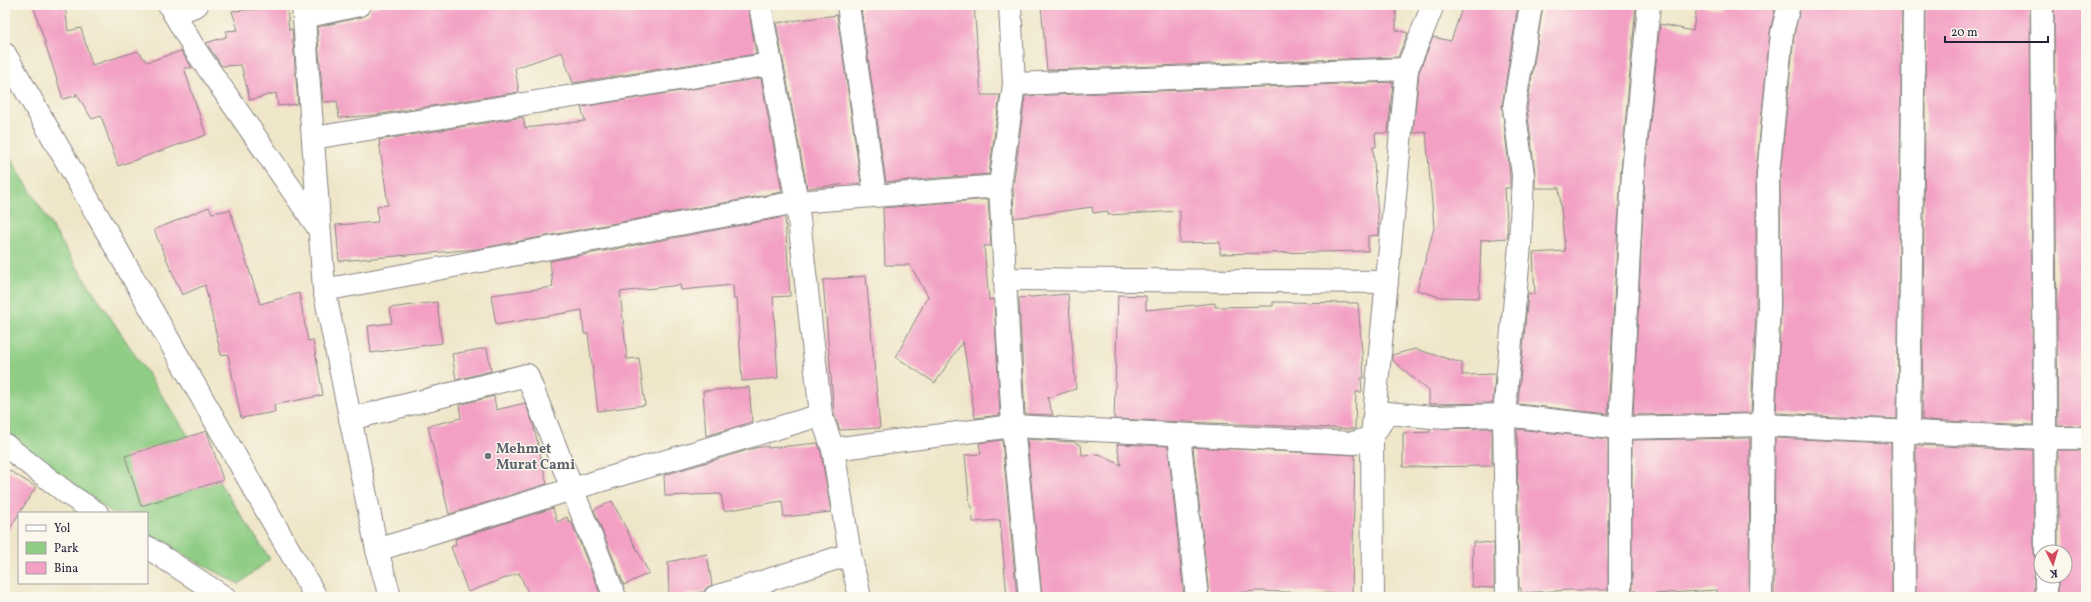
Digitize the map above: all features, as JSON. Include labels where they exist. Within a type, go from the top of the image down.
[{"type":"street","points":[[197,5],[171,9],[194,48],[320,230]]},
{"type":"street","points":[[359,5],[304,11],[324,289],[378,550],[390,597]]},
{"type":"street","points":[[760,5],[797,202],[820,415],[833,449],[850,554],[860,597]]},
{"type":"street","points":[[848,5],[875,196]]},
{"type":"street","points":[[1010,5],[1014,84],[1000,186],[1013,426],[1030,597]]},
{"type":"street","points":[[1374,597],[1372,437],[1407,70],[1433,5]]},
{"type":"street","points":[[1506,597],[1504,415],[1520,245],[1523,175],[1514,108],[1531,5]]},
{"type":"street","points":[[1620,597],[1620,428],[1633,171],[1649,5]]},
{"type":"street","points":[[1761,597],[1763,425],[1769,307],[1768,174],[1782,33],[1789,5]]},
{"type":"street","points":[[1904,597],[1914,5]]},
{"type":"street","points":[[2042,5],[2046,544]]},
{"type":"street","points":[[5,54],[316,597]]},
{"type":"street","points":[[313,138],[771,64]]},
{"type":"street","points":[[1014,84],[1407,70]]},
{"type":"street","points":[[324,289],[797,202],[1000,186]]},
{"type":"street","points":[[1005,279],[1386,282]]},
{"type":"street","points":[[350,419],[528,375],[615,597]]},
{"type":"street","points":[[833,449],[1013,426],[1354,443],[1372,437],[1387,413],[1434,417],[1504,415],[1620,428],[1763,425],[2044,438],[2086,438]]},
{"type":"street","points":[[378,550],[572,489],[820,415]]},
{"type":"street","points":[[1179,434],[1197,597]]},
{"type":"street","points":[[5,445],[68,494],[95,512]]},
{"type":"street","points":[[148,548],[219,596]]},
{"type":"street","points":[[715,597],[850,554]]},
{"type":"street","points":[[2046,584],[2046,597]]},
{"type":"green space","points":[[5,149],[73,261],[270,559],[239,584],[148,536],[148,512],[112,512],[5,436]]},
{"type":"building","points":[[33,5],[65,5],[68,31],[81,28],[92,65],[138,51],[147,62],[181,51],[192,68],[184,68],[206,135],[118,166],[101,116],[92,119],[76,93],[76,96],[63,99]]},
{"type":"building","points":[[383,5],[748,5],[756,54],[573,83],[562,52],[515,68],[519,92],[375,115],[339,118],[337,101],[323,102],[317,27],[362,17],[368,14],[371,8]]},
{"type":"building","points":[[893,5],[974,5],[981,95],[1000,95],[989,174],[886,182],[861,8]]},
{"type":"building","points":[[1041,5],[1396,6],[1396,30],[1408,33],[1398,57],[1047,70]]},
{"type":"building","points":[[1463,5],[1518,5],[1502,106],[1510,176],[1510,188],[1505,188],[1508,238],[1481,240],[1479,298],[1440,297],[1417,290],[1434,228],[1426,132],[1413,133],[1419,72],[1433,37],[1451,41]]},
{"type":"building","points":[[1543,5],[1636,5],[1621,170],[1608,414],[1518,404],[1528,293],[1535,294],[1533,253],[1565,251],[1559,188],[1535,188],[1535,173],[1527,108]]},
{"type":"building","points":[[1697,5],[1722,9],[1723,5],[1776,5],[1770,32],[1756,173],[1756,307],[1751,413],[1633,415],[1645,172],[1660,24],[1693,31]]},
{"type":"building","points":[[1801,5],[1902,5],[1897,419],[1776,413],[1781,308],[1780,175],[1794,35]]},
{"type":"building","points":[[1926,5],[2030,5],[2033,425],[1922,420]]},
{"type":"building","points":[[2054,5],[2086,5],[2086,153],[2083,153],[2083,189],[2086,227],[2086,426],[2058,426]]},
{"type":"building","points":[[287,7],[289,30],[292,29],[298,104],[278,106],[276,93],[250,100],[241,65],[222,66],[206,43],[226,37],[226,31],[238,30],[232,11]]},
{"type":"building","points":[[837,15],[861,183],[807,188],[776,23]]},
{"type":"building","points":[[761,78],[782,192],[477,249],[339,261],[336,225],[378,222],[377,206],[388,205],[379,140],[523,117],[525,128],[585,121],[581,107]]},
{"type":"building","points":[[1393,82],[1388,133],[1375,133],[1376,147],[1373,147],[1379,235],[1368,236],[1368,251],[1220,254],[1220,242],[1180,243],[1180,211],[1108,215],[1108,211],[1093,213],[1092,207],[1014,218],[1013,187],[1025,96]]},
{"type":"building","points":[[988,199],[991,246],[984,246],[989,300],[994,299],[1000,415],[975,418],[963,341],[935,383],[896,357],[928,296],[910,265],[885,265],[883,208]]},
{"type":"building","points":[[209,207],[212,213],[230,210],[260,304],[299,293],[308,341],[313,340],[323,395],[274,405],[275,412],[241,418],[228,354],[221,355],[205,285],[182,295],[154,230]]},
{"type":"building","points":[[785,217],[790,296],[773,297],[778,378],[742,381],[737,299],[734,299],[733,285],[681,290],[680,285],[620,292],[627,359],[639,358],[645,405],[598,411],[588,334],[584,334],[582,310],[496,325],[491,295],[553,287],[550,261]]},
{"type":"building","points":[[866,276],[880,428],[840,430],[834,414],[823,280]]},
{"type":"building","points":[[1068,294],[1076,389],[1047,398],[1053,415],[1025,414],[1019,298]]},
{"type":"building","points":[[1118,295],[1146,296],[1146,310],[1215,303],[1215,307],[1273,306],[1273,302],[1358,303],[1364,378],[1361,378],[1362,392],[1356,392],[1355,429],[1114,419]]},
{"type":"building","points":[[437,302],[442,343],[371,353],[368,326],[392,323],[390,308]]},
{"type":"building","points":[[487,348],[491,371],[456,380],[452,354]]},
{"type":"building","points":[[1415,349],[1462,363],[1462,375],[1495,374],[1493,403],[1429,404],[1429,391],[1392,360],[1392,355]]},
{"type":"building","points":[[749,387],[752,422],[706,436],[703,391]]},
{"type":"building","name":"Mehmet Murat Cami","points":[[494,396],[496,410],[525,403],[533,423],[547,484],[449,514],[428,426],[461,418],[459,405]]},
{"type":"building","points":[[1492,428],[1492,466],[1403,467],[1403,433],[1430,432],[1430,429]]},
{"type":"building","points":[[1517,429],[1608,439],[1608,590],[1571,590],[1521,593],[1521,588],[1519,588]]},
{"type":"building","points":[[207,431],[223,480],[141,506],[125,456]]},
{"type":"building","points":[[1750,438],[1749,597],[1718,597],[1717,590],[1637,595],[1637,591],[1632,591],[1632,440]]},
{"type":"building","points":[[1775,438],[1891,443],[1892,597],[1774,597]]},
{"type":"building","points":[[1027,439],[1074,442],[1081,445],[1082,455],[1099,454],[1121,465],[1117,444],[1168,446],[1184,597],[1042,597]]},
{"type":"building","points":[[1002,440],[1017,597],[1007,597],[1000,520],[973,522],[965,455],[981,454],[979,443]]},
{"type":"building","points":[[818,443],[821,452],[831,512],[784,517],[782,501],[724,511],[721,494],[665,496],[664,475],[755,448]]},
{"type":"building","points":[[1916,445],[2033,450],[2034,597],[1916,597]]},
{"type":"building","points":[[1193,447],[1355,455],[1352,594],[1256,591],[1209,596]]},
{"type":"building","points":[[2058,450],[2086,450],[2086,597],[2058,597],[2058,584],[2073,584],[2073,544],[2058,544]]},
{"type":"building","points":[[5,468],[36,487],[20,512],[18,512],[18,515],[5,536]]},
{"type":"building","points":[[612,501],[649,573],[624,585],[594,510]]},
{"type":"building","points":[[553,508],[557,522],[567,517],[569,522],[571,521],[601,596],[530,597],[519,573],[468,592],[451,547],[456,545],[455,539]]},
{"type":"building","points":[[1473,542],[1494,543],[1494,588],[1472,587]]},
{"type":"building","points":[[707,554],[712,585],[706,588],[704,592],[669,597],[668,562]]},
{"type":"place","name":"Mehmet Murat Cami","points":[[488,456]]}]
